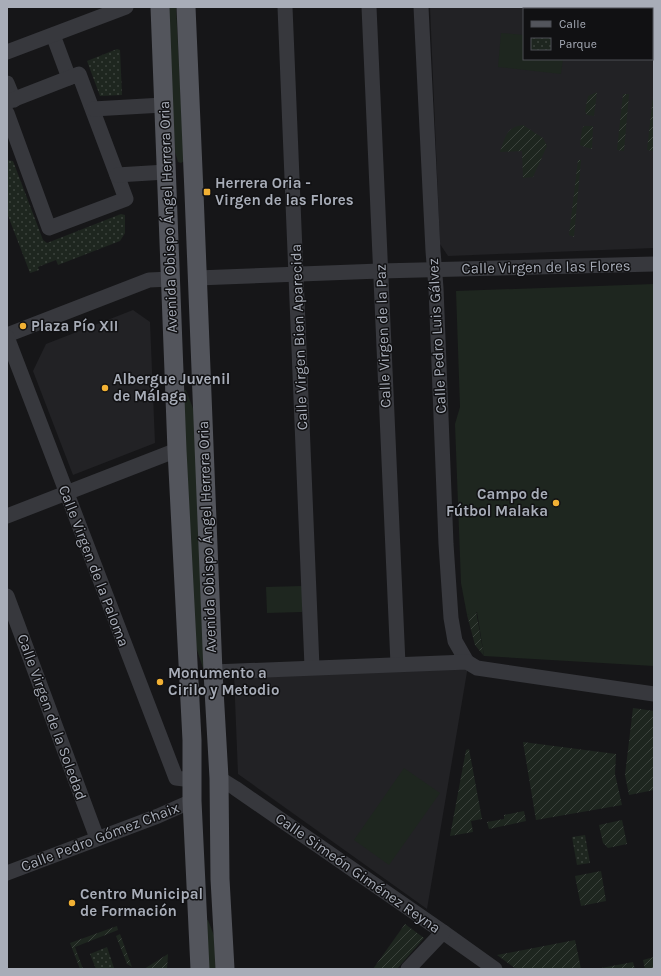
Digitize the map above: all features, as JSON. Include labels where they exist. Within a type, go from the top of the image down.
[{"type":"main road","name":"Avenida Obispo Ángel Herrera Oria","points":[[160,7],[177,450],[192,740],[192,801],[200,969]]},
{"type":"main road","name":"Avenida Obispo Ángel Herrera Oria","points":[[186,7],[213,672],[219,778],[220,879],[225,969]]},
{"type":"main road","points":[[171,279],[197,278]]},
{"type":"main road","name":"Avenida Obispo Ángel Herrera Oria","points":[[192,740],[202,766],[219,778]]},
{"type":"main road","points":[[192,780],[219,778]]},
{"type":"main road","points":[[192,801],[198,805],[205,814],[213,855],[220,879]]},
{"type":"street","points":[[7,52],[126,7]]},
{"type":"street","name":"Calle Virgen Bien Aparecida","points":[[285,7],[312,668]]},
{"type":"street","name":"Calle Virgen de la Paz","points":[[369,7],[398,664]]},
{"type":"street","name":"Calle Pedro Luis Gálvez","points":[[422,7],[436,288],[446,544],[455,641],[467,662]]},
{"type":"street","points":[[53,35],[69,78]]},
{"type":"street","points":[[7,83],[10,101],[79,74],[126,199],[50,228],[12,144],[7,113]]},
{"type":"street","points":[[92,109],[163,105]]},
{"type":"street","points":[[117,175],[166,172]]},
{"type":"street","name":"Calle Virgen de las Flores","points":[[197,278],[380,271],[654,264]]},
{"type":"street","points":[[7,336],[150,280],[171,279]]},
{"type":"street","name":"Calle Virgen de la Paloma","points":[[7,336],[176,778],[192,780]]},
{"type":"street","points":[[7,516],[177,450]]},
{"type":"street","name":"Calle Virgen de la Soledad","points":[[7,596],[97,838]]},
{"type":"street","points":[[213,672],[467,662],[478,668],[654,694]]},
{"type":"street","name":"Calle Simeón Giménez Reyna","points":[[219,778],[496,969]]},
{"type":"street","name":"Calle Pedro Gómez Chaix","points":[[8,869],[97,838],[192,801]]},
{"type":"street","points":[[408,969],[444,932]]},
{"type":"shaded area","points":[[430,7],[654,7],[654,248],[448,256],[440,244]]},
{"type":"shaded area","points":[[133,310],[150,322],[155,443],[73,475],[33,371],[46,344]]},
{"type":"shaded area","points":[[468,666],[427,909],[238,774],[234,675]]},
{"type":"green space","points":[[167,7],[176,7],[184,161],[181,163],[178,162],[175,152]]},
{"type":"green space","points":[[501,33],[523,35],[523,60],[563,60],[561,74],[498,67]]},
{"type":"green space","points":[[117,49],[120,50],[122,95],[100,96],[87,61]]},
{"type":"green space","points":[[597,92],[594,116],[587,115],[585,111],[588,96]]},
{"type":"green space","points":[[623,94],[629,94],[624,151],[617,150]]},
{"type":"green space","points":[[653,97],[654,98],[654,151],[647,150]]},
{"type":"green space","points":[[523,125],[543,138],[547,146],[533,177],[523,178],[522,151],[500,152],[507,134],[513,128]]},
{"type":"green space","points":[[584,126],[593,126],[592,149],[580,145],[582,129]]},
{"type":"green space","points":[[7,160],[13,161],[43,240],[47,243],[121,214],[125,215],[125,233],[120,241],[58,265],[56,260],[38,267],[39,270],[30,273],[7,213]]},
{"type":"green space","points":[[578,160],[581,160],[574,237],[569,235]]},
{"type":"green space","name":"Campo de Fútbol Malaka","points":[[654,284],[654,666],[484,656],[477,612],[467,615],[461,583],[455,424],[460,407],[456,291]]},
{"type":"green space","points":[[185,390],[194,411],[204,668],[194,641],[183,391]]},
{"type":"green space","points":[[302,586],[302,612],[267,613],[266,587]]},
{"type":"green space","points":[[476,611],[484,656],[475,645],[467,615]]},
{"type":"green space","points":[[633,708],[654,711],[654,790],[629,795],[625,775]]},
{"type":"green space","points":[[523,742],[616,754],[615,774],[622,805],[536,820]]},
{"type":"green space","points":[[469,749],[482,819],[471,821],[473,832],[450,836],[466,750]]},
{"type":"green space","points":[[404,768],[440,793],[389,865],[354,840]]},
{"type":"green space","points":[[524,811],[526,821],[489,829],[487,822],[504,819],[504,815]]},
{"type":"green space","points":[[622,820],[627,844],[608,848],[603,843],[599,825]]},
{"type":"green space","points":[[585,835],[590,863],[577,865],[572,837]]},
{"type":"green space","points":[[601,871],[606,901],[581,906],[575,876]]},
{"type":"green space","points":[[208,920],[215,938],[217,969],[206,969],[204,921]]},
{"type":"green space","points":[[405,924],[424,938],[397,969],[373,969]]},
{"type":"green space","points":[[117,926],[118,930],[75,947],[83,969],[80,969],[70,943]]},
{"type":"green space","points":[[120,934],[132,967],[127,964],[116,936]]},
{"type":"green space","points":[[575,940],[581,969],[516,969],[497,955]]},
{"type":"green space","points":[[107,947],[114,968],[96,969],[90,954]]},
{"type":"green space","points":[[168,954],[167,969],[144,969]]},
{"type":"green space","points":[[654,957],[654,969],[645,969],[643,960]]},
{"type":"green space","points":[[633,962],[635,969],[596,969]]},
{"type":"place","name":"Herrera Oria - Virgen de las Flores","points":[[207,192]]},
{"type":"place","name":"Plaza Pío XII","points":[[23,326]]},
{"type":"place","name":"Albergue Juvenil de Málaga","points":[[105,388]]},
{"type":"place","name":"Campo de Fútbol Malaka","points":[[556,503]]},
{"type":"place","name":"Monumento a Cirilo y Metodio","points":[[160,682]]},
{"type":"place","name":"Centro Municipal de Formación","points":[[72,903]]}]
